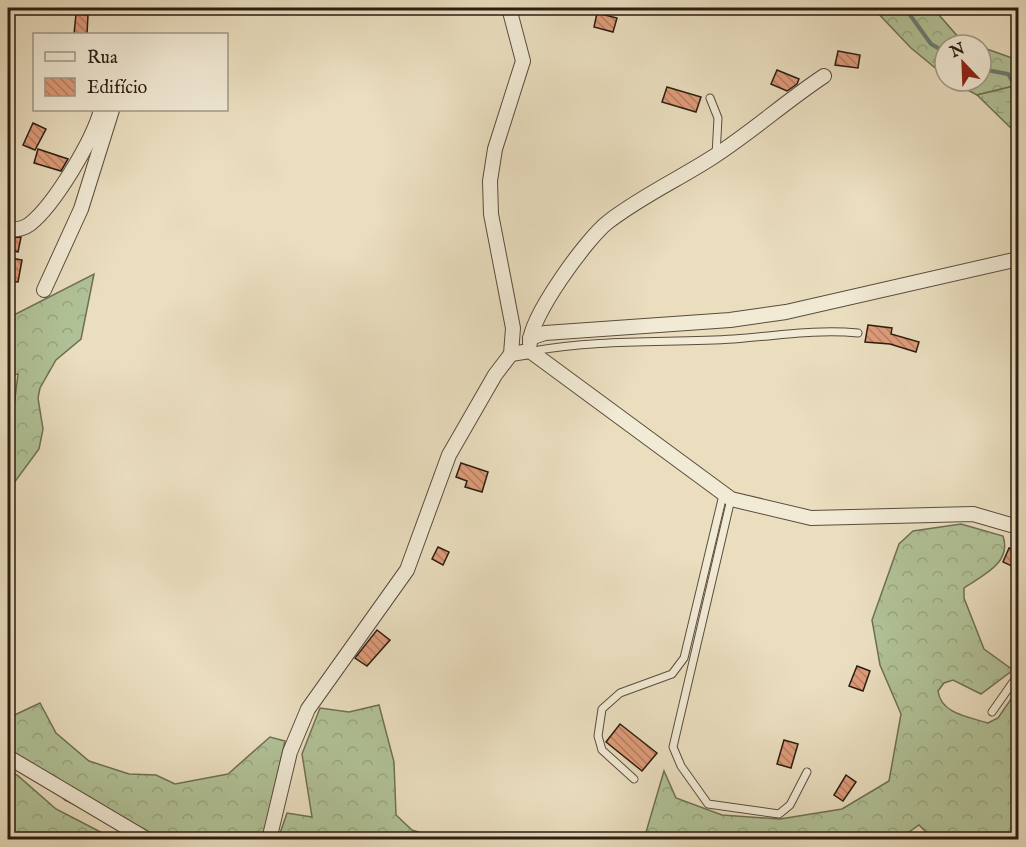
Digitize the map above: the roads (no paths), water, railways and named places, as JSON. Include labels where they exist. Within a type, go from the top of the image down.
[{"type":"street","points":[[509,8],[523,61],[495,149],[490,181],[491,214],[513,328],[511,354]]},
{"type":"street","points":[[530,344],[557,286],[583,248],[608,223],[716,155],[824,76]]},
{"type":"street","points":[[8,229],[24,227],[42,211],[75,165],[101,111]]},
{"type":"street","points":[[44,290],[81,209],[112,111]]},
{"type":"street","points":[[269,840],[290,753],[308,709],[406,570],[449,454],[495,375],[511,354],[545,333],[730,320],[786,312],[1018,259]]},
{"type":"street","points":[[530,344],[727,497],[811,518],[973,514],[1018,527]]},
{"type":"street","points":[[8,757],[147,840]]},
{"type":"lane","points":[[710,98],[718,118],[716,155]]},
{"type":"lane","points":[[530,344],[733,339],[825,330],[858,333]]},
{"type":"lane","points":[[727,497],[673,747],[681,766],[708,804],[779,814],[790,805],[807,772]]},
{"type":"lane","points":[[634,779],[602,750],[598,736],[598,722],[602,709],[615,696],[672,674],[684,658],[727,497]]},
{"type":"lane","points":[[992,712],[1018,675]]},
{"type":"waterway","points":[[905,8],[933,45]]},
{"type":"waterway","points":[[993,71],[1008,74],[1018,91]]}]
